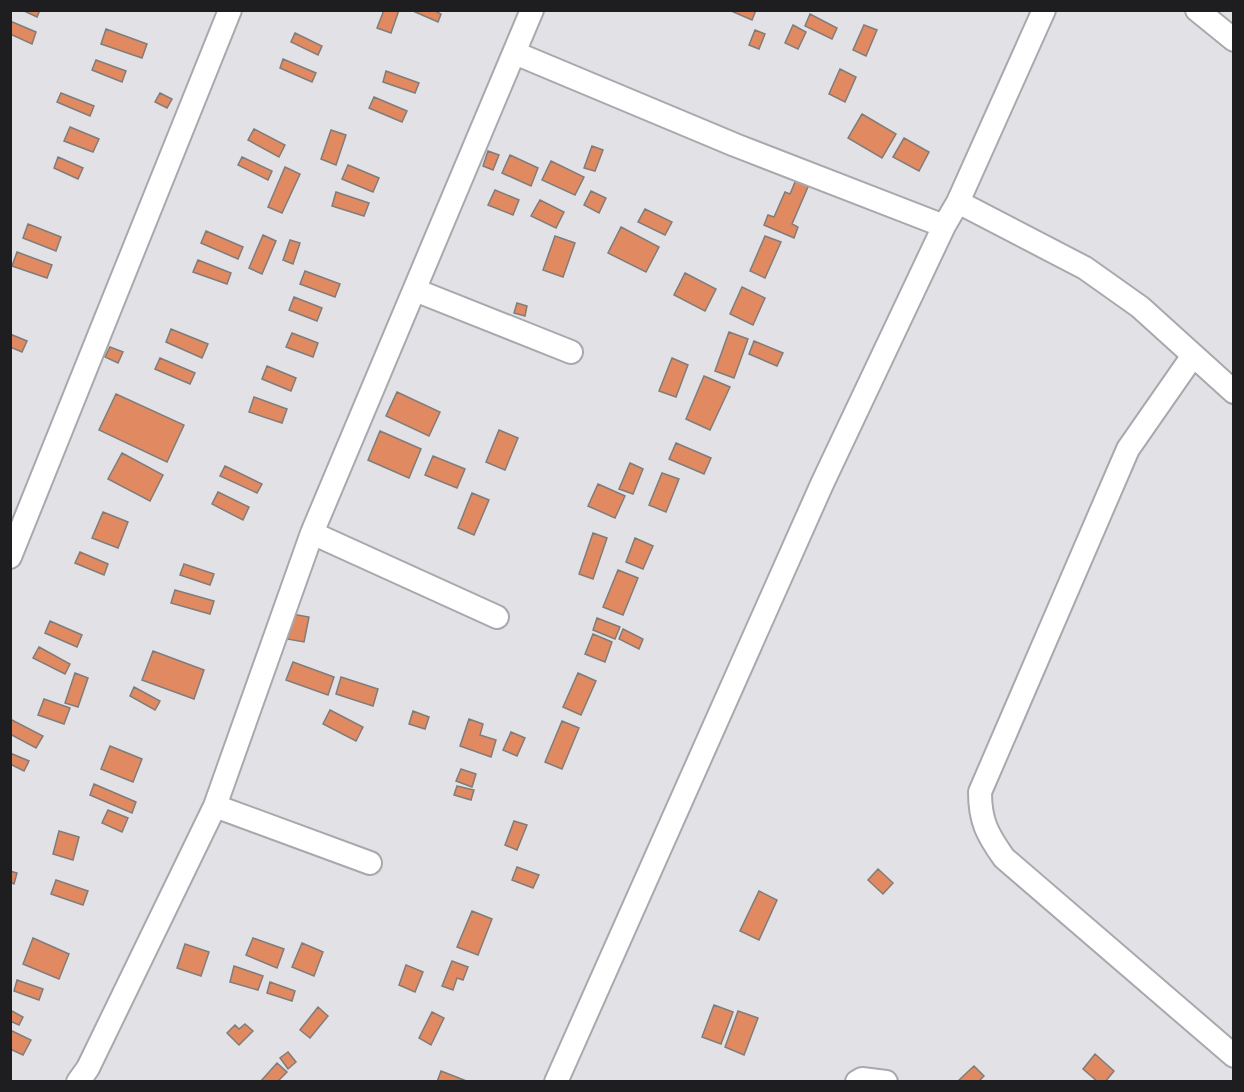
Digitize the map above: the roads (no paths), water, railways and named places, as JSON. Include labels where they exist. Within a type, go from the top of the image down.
[{"type":"street","points":[[10,557],[230,10]]},
{"type":"street","points":[[78,1082],[88,1068],[215,806],[312,533],[532,10]]},
{"type":"street","points":[[556,1082],[822,484],[944,226],[958,202],[1044,10]]},
{"type":"street","points":[[1197,10],[1233,40]]},
{"type":"street","points":[[515,52],[735,145],[944,226]]},
{"type":"street","points":[[958,202],[1085,268],[1140,307],[1192,357],[1233,392]]},
{"type":"street","points":[[415,290],[571,352]]},
{"type":"street","points":[[1192,357],[1128,449],[980,792],[980,816],[990,838],[1004,858],[1233,1056]]},
{"type":"street","points":[[312,533],[497,617]]},
{"type":"street","points":[[215,806],[370,863]]},
{"type":"street","points":[[857,1082],[862,1079],[886,1082]]}]
